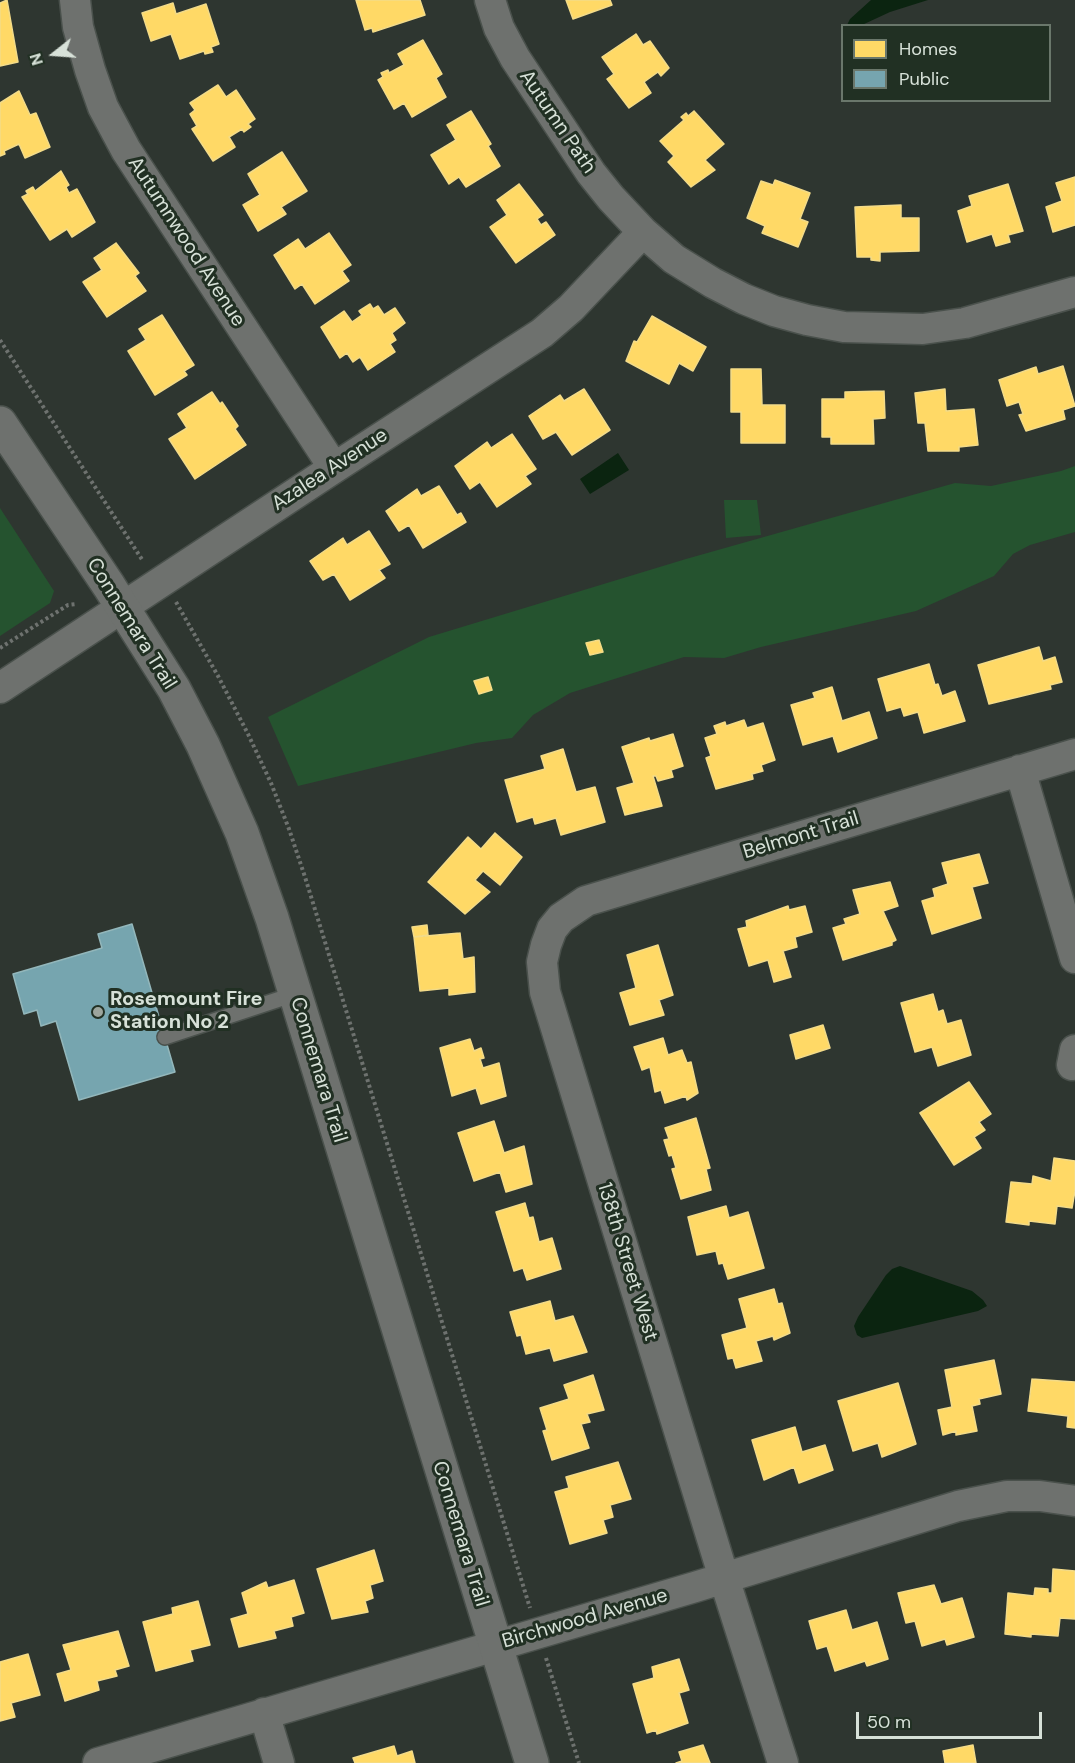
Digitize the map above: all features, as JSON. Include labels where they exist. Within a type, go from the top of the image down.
[{"type":"street","name":"Autumnwood Avenue","points":[[75,0],[78,27],[90,70],[103,107],[126,150],[334,468]]},
{"type":"street","name":"Autumn Path","points":[[490,0],[499,28],[515,58],[591,173],[643,232],[674,259],[744,299],[807,320],[844,327],[922,329],[964,323],[1075,292]]},
{"type":"street","name":"Azalea Avenue","points":[[0,688],[556,322],[643,232]]},
{"type":"street","name":"Connemara Trail","points":[[0,423],[174,689],[223,787],[253,862],[532,1763]]},
{"type":"street","name":"Belmont Trail","points":[[546,945],[552,929],[561,918],[586,901],[1075,754]]},
{"type":"street","points":[[1020,770],[1075,958]]},
{"type":"street","name":"138th Street West","points":[[546,945],[542,962],[545,992],[724,1578],[783,1763]]},
{"type":"street","name":"Birchwood Avenue","points":[[98,1763],[724,1578],[975,1501],[1007,1496],[1040,1496],[1075,1501]]},
{"type":"street","points":[[264,1713],[279,1763]]},
{"type":"lane","points":[[165,1037],[295,994]]},
{"type":"path","points":[[0,340],[142,560],[174,600],[218,676],[266,773],[309,888],[579,1763]]},
{"type":"path","points":[[0,648],[68,605]]},
{"type":"shaded area","points":[[871,0],[928,0],[890,12],[864,24],[848,24]]},
{"type":"shaded area","points":[[618,453],[629,470],[590,494],[580,479]]},
{"type":"shaded area","points":[[1075,466],[1075,532],[1030,545],[1013,554],[994,576],[916,611],[761,647],[724,658],[684,657],[570,693],[533,715],[512,738],[476,743],[298,786],[268,717],[429,637],[686,559],[955,483],[991,486]]},
{"type":"shaded area","points":[[724,500],[757,500],[761,535],[726,538]]},
{"type":"shaded area","points":[[0,508],[54,591],[50,603],[0,636]]},
{"type":"shaded area","points":[[900,1266],[972,1291],[987,1306],[978,1311],[862,1338],[857,1335],[854,1326],[858,1317],[886,1275],[892,1269]]},
{"type":"building: Homes","points":[[7,0],[18,62],[0,66],[0,3]]},
{"type":"building: Homes","points":[[356,0],[420,0],[425,15],[373,32],[372,28],[365,30]]},
{"type":"building: Homes","points":[[566,0],[610,0],[612,5],[573,19]]},
{"type":"building: Homes","points":[[173,3],[176,14],[206,4],[219,44],[211,47],[213,52],[205,54],[204,51],[180,59],[171,34],[151,41],[142,13]]},
{"type":"building: Homes","points":[[636,34],[643,45],[650,41],[669,68],[661,76],[658,72],[644,82],[651,93],[629,108],[607,79],[614,74],[602,57]]},
{"type":"building: Homes","points":[[423,40],[442,74],[436,78],[446,97],[412,117],[404,103],[394,109],[378,80],[383,77],[381,73],[388,70],[389,73],[404,65],[398,54]]},
{"type":"building: Homes","points":[[218,85],[226,97],[236,90],[255,119],[248,124],[251,127],[244,132],[242,129],[229,137],[235,147],[213,161],[192,129],[197,126],[190,114],[195,110],[190,103]]},
{"type":"building: Homes","points":[[19,91],[30,115],[36,113],[50,147],[25,158],[19,144],[4,151],[5,154],[0,156],[0,103]]},
{"type":"building: Homes","points":[[471,111],[491,144],[488,146],[500,166],[466,187],[459,177],[449,184],[431,155],[456,140],[447,125]]},
{"type":"building: Homes","points":[[694,111],[724,144],[705,160],[715,170],[691,187],[668,162],[674,156],[660,141],[684,120],[681,117],[686,113],[688,116]]},
{"type":"building: Homes","points":[[282,152],[307,191],[281,207],[286,214],[258,231],[243,205],[260,195],[248,174]]},
{"type":"building: Homes","points":[[61,171],[69,185],[66,187],[69,193],[77,189],[95,222],[72,237],[67,229],[50,240],[22,197],[28,194],[26,191],[33,187],[35,191]]},
{"type":"building: Homes","points":[[1075,177],[1075,225],[1053,232],[1046,207],[1062,201],[1056,183]]},
{"type":"building: Homes","points":[[775,180],[810,193],[800,219],[808,222],[798,247],[762,233],[765,226],[747,218],[761,181],[773,185]]},
{"type":"building: Homes","points":[[519,184],[543,215],[537,219],[541,225],[546,222],[555,235],[516,263],[490,227],[507,215],[497,200]]},
{"type":"building: Homes","points":[[1008,184],[1023,231],[1008,235],[1010,242],[996,246],[992,234],[967,242],[958,211],[972,206],[969,196]]},
{"type":"building: Homes","points":[[901,205],[901,218],[919,218],[919,251],[880,252],[880,261],[871,260],[871,257],[857,257],[855,207]]},
{"type":"building: Homes","points":[[329,233],[351,265],[342,271],[349,281],[315,304],[302,284],[295,289],[274,255],[298,239],[305,249]]},
{"type":"building: Homes","points":[[116,243],[139,273],[135,276],[146,291],[107,317],[83,282],[102,270],[94,258]]},
{"type":"building: Homes","points":[[370,304],[373,309],[378,306],[384,315],[395,308],[405,323],[392,333],[396,340],[390,344],[395,352],[368,370],[360,357],[353,362],[347,353],[340,358],[321,327],[344,311],[352,322],[362,315],[359,311]]},
{"type":"building: Homes","points":[[162,315],[194,365],[184,371],[187,375],[155,395],[128,351],[146,340],[139,329]]},
{"type":"building: Homes","points":[[652,316],[706,347],[693,371],[679,363],[669,384],[626,361],[634,341],[637,342]]},
{"type":"building: Homes","points":[[1063,366],[1075,406],[1063,410],[1065,419],[1026,431],[1019,415],[1023,414],[1019,402],[1007,406],[999,380],[1036,367],[1038,374]]},
{"type":"building: Homes","points":[[731,369],[761,369],[762,405],[785,405],[785,443],[741,443],[741,412],[731,412]]},
{"type":"building: Homes","points":[[584,389],[610,430],[572,455],[556,432],[543,439],[529,416],[560,395],[564,401]]},
{"type":"building: Homes","points":[[945,389],[946,411],[974,409],[978,445],[959,447],[959,451],[928,451],[925,423],[918,423],[915,393]]},
{"type":"building: Homes","points":[[884,391],[885,418],[873,419],[874,444],[831,444],[831,437],[822,437],[822,399],[845,399],[845,392]]},
{"type":"building: Homes","points":[[212,392],[220,404],[222,402],[238,426],[235,429],[246,445],[195,479],[169,439],[187,428],[178,414]]},
{"type":"building: Homes","points":[[512,434],[536,469],[525,476],[531,484],[497,507],[480,482],[470,489],[455,466],[487,442],[491,448]]},
{"type":"building: Homes","points":[[439,486],[457,515],[461,513],[466,522],[423,548],[409,525],[399,531],[386,511],[417,489],[421,496]]},
{"type":"building: Homes","points":[[369,531],[390,564],[379,570],[385,578],[350,600],[334,574],[323,580],[310,561],[343,538],[347,545]]},
{"type":"building: Homes","points":[[599,640],[603,652],[590,655],[586,643]]},
{"type":"building: Homes","points":[[1039,647],[1043,661],[1055,657],[1062,682],[1050,685],[1051,689],[989,704],[978,665]]},
{"type":"building: Homes","points":[[929,664],[935,685],[938,684],[942,696],[955,691],[965,721],[924,733],[918,712],[904,716],[901,707],[887,711],[878,679]]},
{"type":"building: Homes","points":[[488,677],[492,690],[479,694],[474,681]]},
{"type":"building: Homes","points":[[832,687],[842,721],[869,712],[877,738],[838,752],[833,736],[803,745],[791,705],[815,698],[813,693]]},
{"type":"building: Homes","points":[[744,720],[747,728],[763,723],[775,760],[761,765],[763,771],[752,774],[753,779],[716,789],[706,758],[711,756],[705,738],[717,734],[714,726],[725,722],[726,726]]},
{"type":"building: Homes","points":[[673,734],[683,766],[671,770],[673,777],[658,781],[656,776],[653,776],[662,806],[625,815],[617,788],[634,783],[622,747],[649,738],[650,741]]},
{"type":"building: Homes","points":[[563,749],[576,792],[595,787],[605,822],[561,835],[556,818],[535,824],[533,817],[517,822],[505,780],[545,769],[541,756]]},
{"type":"building: Homes","points":[[495,833],[522,857],[500,885],[483,871],[475,880],[490,892],[465,914],[428,882],[468,837],[481,849]]},
{"type":"building: Homes","points":[[979,854],[988,883],[972,887],[981,918],[932,934],[922,901],[935,897],[933,889],[948,884],[942,863]]},
{"type":"building: Homes","points":[[890,882],[898,906],[883,911],[896,940],[892,942],[892,945],[843,960],[833,928],[846,924],[844,919],[860,914],[853,890]]},
{"type":"building: Homes","points":[[788,906],[789,910],[805,906],[812,932],[795,937],[797,947],[783,951],[791,977],[774,982],[768,960],[749,966],[738,929],[747,927],[746,921]]},
{"type":"building: Homes","points":[[427,925],[428,935],[414,937],[412,927]]},
{"type":"building: Homes","points":[[460,933],[463,959],[474,957],[475,992],[449,995],[449,988],[420,991],[414,937]]},
{"type":"building: Homes","points":[[658,945],[673,995],[659,1000],[664,1015],[630,1025],[620,993],[636,988],[627,955]]},
{"type":"building: Homes","points":[[933,994],[938,1012],[943,1010],[947,1024],[961,1020],[971,1055],[938,1066],[932,1047],[915,1052],[901,1003]]},
{"type":"building: Homes","points":[[823,1025],[830,1048],[796,1059],[790,1035]]},
{"type":"building: Homes","points":[[663,1038],[668,1055],[682,1050],[687,1063],[691,1062],[698,1093],[687,1100],[686,1096],[665,1103],[661,1090],[655,1092],[650,1067],[642,1070],[634,1047]]},
{"type":"building: Homes","points":[[470,1039],[474,1051],[481,1048],[484,1058],[480,1059],[483,1068],[499,1063],[506,1096],[481,1104],[476,1088],[452,1096],[440,1048]]},
{"type":"building: Homes","points":[[969,1082],[991,1114],[979,1122],[985,1130],[974,1137],[981,1148],[954,1165],[920,1113]]},
{"type":"building: Homes","points":[[696,1118],[710,1168],[706,1169],[711,1190],[681,1199],[672,1169],[676,1168],[664,1140],[669,1139],[665,1128]]},
{"type":"building: Homes","points":[[494,1121],[504,1153],[524,1146],[532,1184],[506,1192],[500,1172],[474,1181],[458,1133]]},
{"type":"building: Homes","points":[[1054,1158],[1075,1161],[1075,1191],[1072,1208],[1057,1206],[1055,1224],[1029,1221],[1029,1225],[1006,1222],[1011,1182],[1032,1184],[1033,1176],[1051,1181]]},
{"type":"building: Homes","points":[[525,1203],[529,1218],[533,1217],[539,1242],[552,1238],[561,1269],[527,1280],[523,1268],[514,1271],[496,1212]]},
{"type":"building: Homes","points":[[726,1206],[729,1218],[748,1212],[764,1268],[728,1279],[723,1263],[719,1264],[716,1251],[697,1255],[688,1217]]},
{"type":"building: Homes","points":[[774,1289],[778,1304],[782,1303],[790,1333],[774,1340],[773,1336],[756,1341],[762,1361],[736,1368],[733,1358],[728,1359],[722,1335],[747,1328],[739,1299]]},
{"type":"building: Homes","points":[[550,1301],[555,1321],[573,1316],[587,1352],[554,1361],[550,1348],[526,1354],[521,1335],[517,1336],[510,1312]]},
{"type":"building: Homes","points":[[994,1360],[1001,1394],[979,1399],[980,1404],[972,1406],[977,1431],[956,1435],[956,1431],[943,1435],[938,1410],[952,1407],[945,1370]]},
{"type":"building: Homes","points":[[593,1375],[604,1410],[587,1414],[590,1422],[581,1424],[589,1448],[552,1460],[543,1431],[547,1430],[540,1408],[569,1399],[564,1385]]},
{"type":"building: Homes","points":[[1032,1379],[1075,1382],[1075,1428],[1067,1427],[1068,1416],[1028,1411]]},
{"type":"building: Homes","points":[[898,1383],[916,1444],[882,1457],[878,1443],[853,1451],[838,1401]]},
{"type":"building: Homes","points":[[795,1427],[802,1452],[825,1445],[833,1470],[799,1483],[794,1467],[764,1480],[752,1440]]},
{"type":"building: Homes","points":[[618,1462],[631,1499],[610,1505],[613,1517],[603,1520],[607,1533],[570,1544],[555,1492],[569,1488],[566,1477]]},
{"type":"building: Homes","points":[[374,1550],[383,1581],[370,1585],[373,1598],[365,1601],[368,1612],[332,1619],[317,1569]]},
{"type":"building: Homes","points":[[1053,1569],[1075,1571],[1075,1619],[1060,1618],[1058,1636],[1031,1634],[1031,1637],[1005,1634],[1008,1593],[1034,1596],[1035,1588],[1048,1589],[1048,1593],[1052,1593]]},
{"type":"building: Homes","points":[[294,1580],[304,1613],[291,1617],[293,1626],[274,1631],[276,1638],[239,1647],[231,1619],[248,1614],[242,1593],[266,1582],[268,1588]]},
{"type":"building: Homes","points":[[934,1585],[941,1604],[962,1598],[974,1637],[947,1645],[945,1639],[922,1646],[915,1621],[906,1623],[898,1593]]},
{"type":"building: Homes","points":[[198,1601],[210,1645],[190,1650],[193,1661],[156,1671],[143,1622],[173,1614],[172,1608]]},
{"type":"building: Homes","points":[[846,1610],[852,1630],[877,1622],[888,1659],[867,1666],[865,1661],[835,1671],[827,1646],[817,1649],[809,1621]]},
{"type":"building: Homes","points":[[118,1631],[129,1666],[115,1670],[117,1676],[97,1681],[99,1690],[65,1701],[57,1674],[71,1670],[63,1645]]},
{"type":"building: Homes","points":[[28,1654],[40,1695],[11,1703],[15,1717],[0,1721],[0,1662]]},
{"type":"building: Homes","points":[[679,1659],[689,1690],[679,1693],[688,1723],[657,1734],[656,1730],[647,1733],[633,1684],[654,1678],[652,1667]]},
{"type":"building: Homes","points":[[703,1745],[710,1763],[676,1763],[682,1761],[679,1752]]},
{"type":"building: Homes","points":[[973,1745],[976,1763],[945,1763],[943,1751]]},
{"type":"building: Homes","points":[[394,1746],[397,1756],[412,1751],[415,1763],[355,1763],[353,1758]]},
{"type":"building: Public","name":"Rosemount Fire Station No 2","points":[[132,924],[175,1072],[79,1100],[56,1021],[41,1026],[37,1010],[24,1014],[13,974],[102,948],[98,934]]},
{"type":"place","name":"Rosemount Fire Station No 2","points":[[98,1012]]}]
